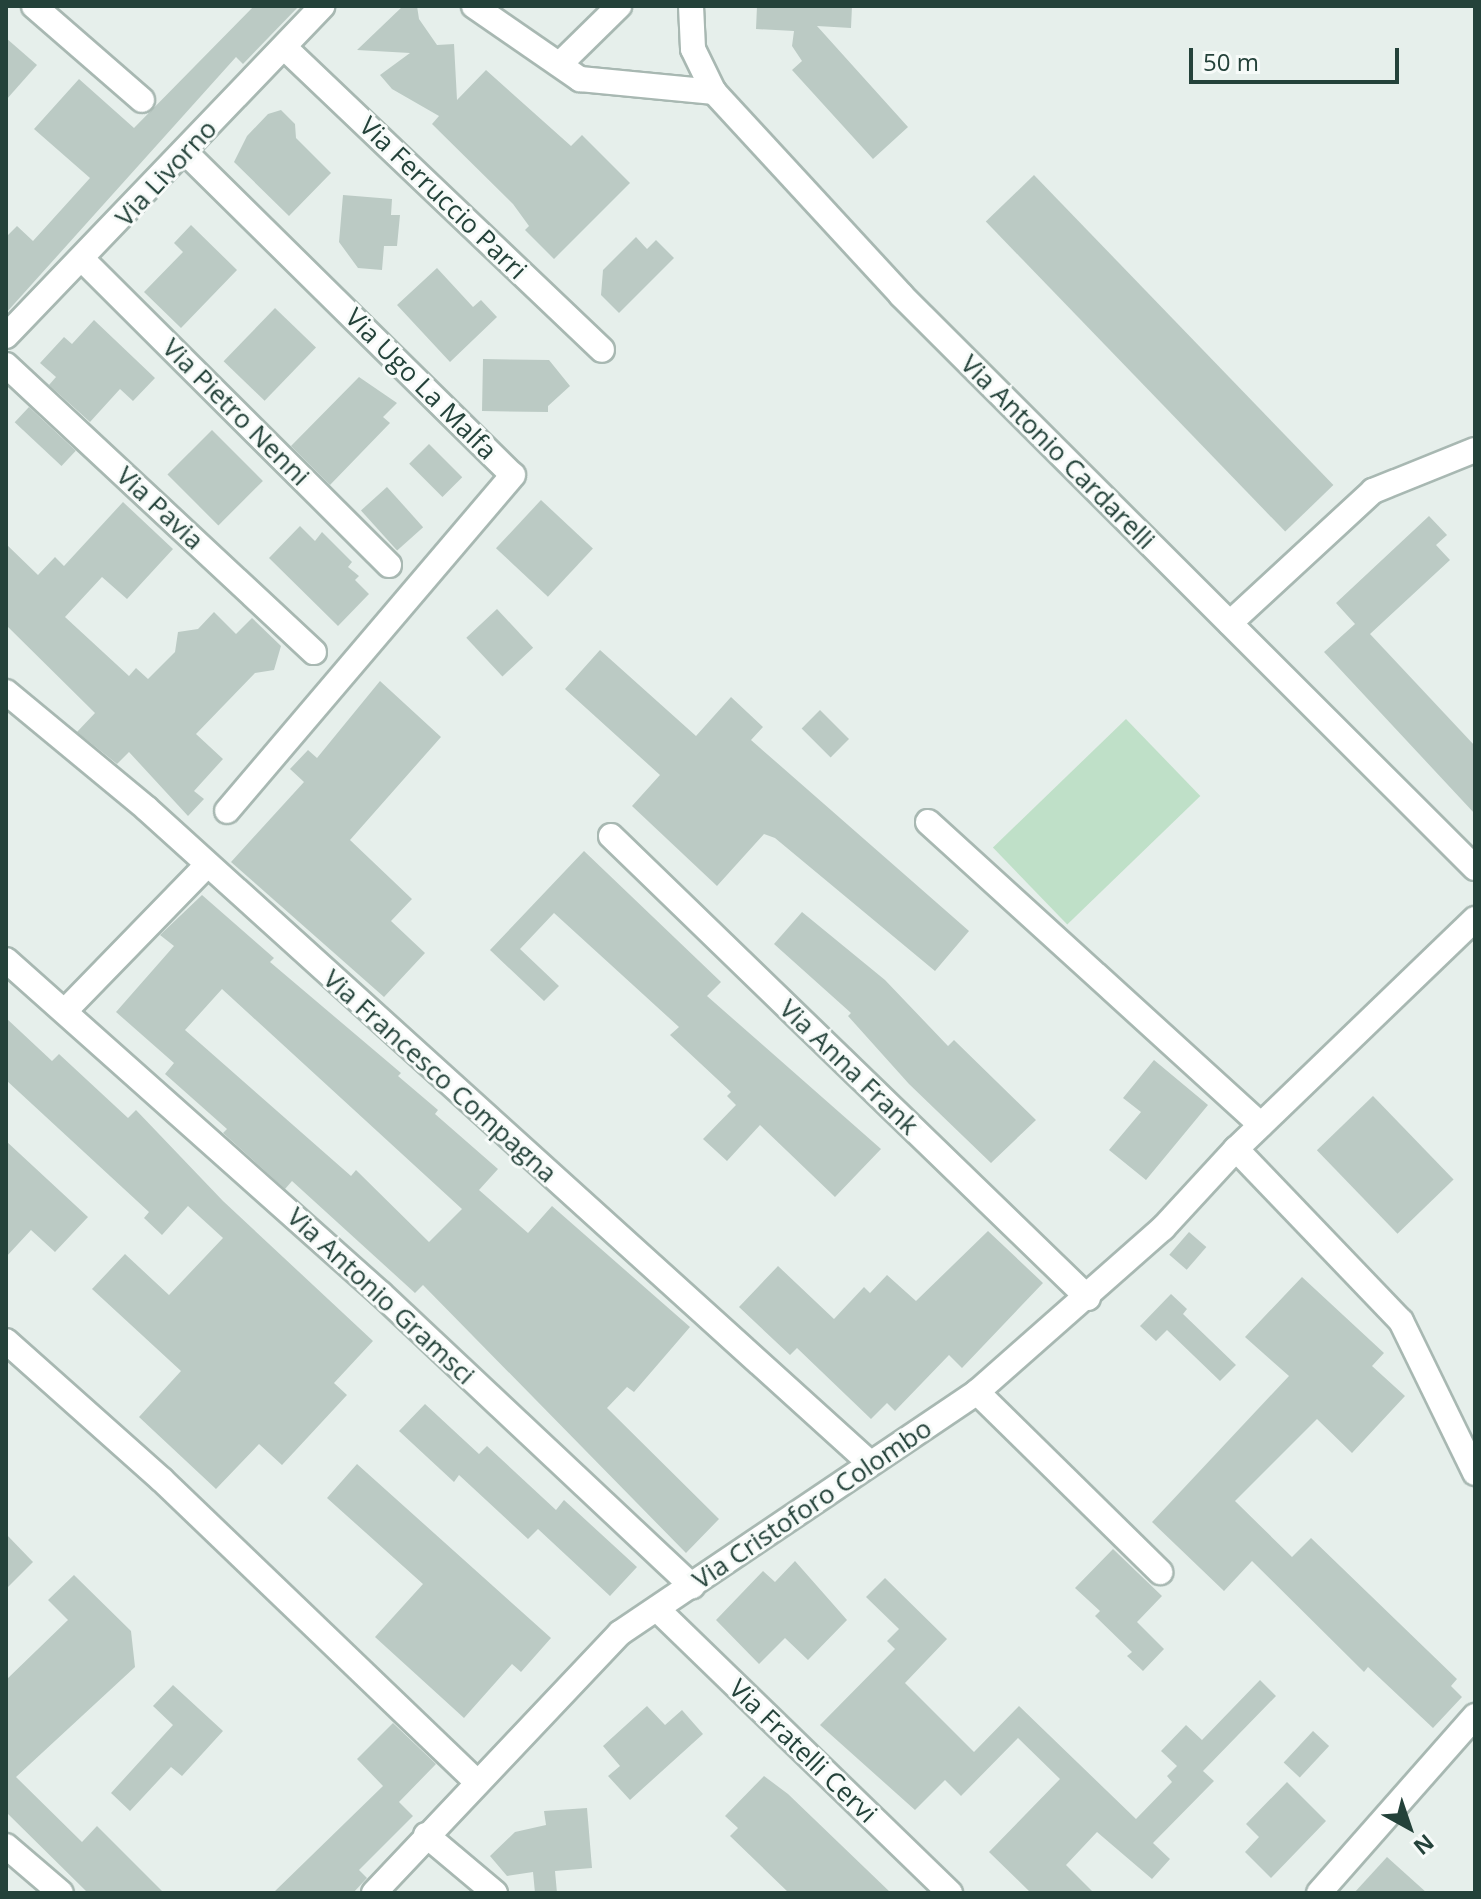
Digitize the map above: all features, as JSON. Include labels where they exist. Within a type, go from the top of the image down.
[{"type":"street","points":[[34,6],[142,100]]},
{"type":"street","name":"Via Livorno","points":[[6,336],[83,260],[322,6]]},
{"type":"street","points":[[474,6],[580,79],[714,92]]},
{"type":"street","points":[[560,64],[619,6]]},
{"type":"street","name":"Via Antonio Cardarelli","points":[[691,6],[693,49],[714,92],[901,295],[1475,868]]},
{"type":"street","name":"Via Ferruccio Parri","points":[[284,47],[602,350]]},
{"type":"street","name":"Via Ugo La Malfa","points":[[185,152],[513,475],[227,811]]},
{"type":"street","name":"Via Pietro Nenni","points":[[83,260],[389,565]]},
{"type":"street","name":"Via Pavia","points":[[6,365],[314,652]]},
{"type":"street","points":[[1230,623],[1373,491],[1475,450]]},
{"type":"street","name":"Via Francesco Compagna","points":[[6,692],[207,865],[870,1463]]},
{"type":"street","points":[[928,822],[1261,1125]]},
{"type":"street","name":"Via Anna Frank","points":[[611,836],[1088,1298]]},
{"type":"street","points":[[65,1011],[207,865]]},
{"type":"street","name":"Via Cristoforo Colombo","points":[[374,1893],[620,1633],[977,1392],[1088,1298],[1163,1228],[1236,1149],[1475,919]]},
{"type":"street","name":"Via Antonio Gramsci","points":[[6,960],[381,1294],[692,1586]]},
{"type":"street","points":[[1236,1149],[1401,1321],[1475,1473]]},
{"type":"street","points":[[6,1341],[162,1480],[477,1782]]},
{"type":"street","points":[[977,1392],[1160,1572]]},
{"type":"street","name":"Via Fratelli Cervi","points":[[657,1609],[950,1893]]},
{"type":"street","points":[[1319,1893],[1475,1716]]},
{"type":"street","points":[[426,1835],[495,1893]]},
{"type":"street","points":[[6,1846],[61,1893]]},
{"type":"green space","points":[[1126,719],[1200,796],[1067,924],[993,848]]},
{"type":"building","points":[[254,6],[299,6],[243,64],[236,57],[6,313],[6,237],[17,226],[33,241],[90,178],[34,129],[79,79],[134,128]]},
{"type":"building","points":[[403,6],[417,6],[419,19],[437,45],[454,44],[457,100],[486,70],[571,146],[582,135],[630,183],[554,259],[525,230],[529,226],[513,204],[432,124],[439,116],[392,89],[380,75],[410,53],[357,50]]},
{"type":"building","points":[[757,6],[852,6],[851,28],[817,26],[908,127],[873,159],[792,70],[802,61],[792,46],[794,31],[756,29]]},
{"type":"building","points":[[6,38],[37,65],[6,100]]},
{"type":"building","points":[[281,110],[295,124],[296,138],[331,173],[289,216],[234,162],[247,136],[268,114]]},
{"type":"building","points":[[1034,175],[1333,485],[1285,532],[986,222]]},
{"type":"building","points":[[343,195],[392,199],[391,215],[400,215],[397,246],[384,246],[382,270],[358,268],[339,242]]},
{"type":"building","points":[[191,225],[237,270],[181,328],[144,292],[183,252],[174,243]]},
{"type":"building","points":[[636,237],[647,249],[656,240],[674,258],[619,313],[601,295],[603,270]]},
{"type":"building","points":[[437,268],[473,307],[481,300],[497,317],[450,362],[397,305]]},
{"type":"building","points":[[275,308],[316,348],[265,401],[224,361]]},
{"type":"building","points":[[94,320],[155,378],[133,401],[120,389],[90,422],[49,385],[56,377],[40,363],[64,337],[72,344]]},
{"type":"building","points":[[483,359],[549,360],[570,386],[548,406],[548,412],[482,411]]},
{"type":"building","points":[[359,377],[397,403],[383,417],[390,423],[330,485],[291,446]]},
{"type":"building","points":[[29,407],[76,451],[61,466],[15,422]]},
{"type":"building","points":[[212,430],[263,481],[218,525],[167,475]]},
{"type":"building","points":[[429,444],[462,477],[442,497],[409,464]]},
{"type":"building","points":[[387,487],[423,527],[397,551],[361,510]]},
{"type":"building","points":[[541,500],[593,548],[548,597],[496,548]]},
{"type":"building","points":[[123,502],[173,549],[127,599],[102,577],[65,617],[129,676],[136,668],[148,679],[175,652],[178,632],[198,629],[214,612],[236,634],[252,618],[281,646],[274,670],[255,673],[196,734],[223,759],[194,791],[204,799],[188,816],[129,752],[117,764],[77,732],[95,713],[6,625],[6,544],[38,575],[55,557],[64,566]]},
{"type":"building","points":[[1429,516],[1447,535],[1436,545],[1450,560],[1370,634],[1475,746],[1475,814],[1324,652],[1355,624],[1336,603]]},
{"type":"building","points":[[300,526],[315,541],[322,532],[352,562],[348,567],[359,576],[355,580],[369,594],[338,626],[269,558]]},
{"type":"building","points":[[497,609],[533,648],[502,676],[466,638]]},
{"type":"building","points":[[600,650],[696,736],[731,697],[763,727],[751,740],[969,931],[935,971],[775,838],[764,834],[717,886],[632,806],[660,775],[565,689]]},
{"type":"building","points":[[380,681],[441,737],[350,840],[412,899],[391,921],[425,953],[384,997],[231,862],[304,782],[290,769],[308,750],[317,758]]},
{"type":"building","points":[[820,710],[849,739],[831,757],[802,728]]},
{"type":"building","points":[[584,851],[721,982],[707,996],[881,1149],[835,1197],[760,1125],[727,1161],[703,1139],[736,1105],[727,1096],[731,1092],[670,1035],[679,1027],[554,913],[520,949],[559,986],[544,1001],[490,950]]},
{"type":"building","points":[[202,895],[274,958],[270,962],[401,1073],[398,1076],[438,1110],[435,1114],[498,1169],[479,1190],[528,1233],[552,1206],[690,1327],[634,1392],[627,1387],[607,1408],[719,1519],[686,1553],[423,1285],[415,1293],[292,1181],[285,1189],[223,1133],[227,1129],[165,1074],[174,1063],[116,1012],[174,946],[160,935]],"holes":[[[222,989],[462,1209],[429,1242],[356,1170],[351,1176],[185,1030]]]},
{"type":"building","points":[[802,912],[885,980],[948,1046],[954,1040],[1036,1120],[991,1163],[909,1084],[848,1016],[851,1013],[774,944]]},
{"type":"building","points":[[6,1018],[52,1061],[59,1054],[128,1118],[136,1110],[223,1201],[373,1341],[334,1383],[347,1395],[282,1465],[259,1444],[216,1489],[139,1417],[181,1371],[92,1289],[125,1254],[169,1295],[223,1238],[188,1206],[162,1235],[144,1218],[149,1212],[6,1080]]},
{"type":"building","points":[[1154,1060],[1208,1105],[1146,1180],[1109,1150],[1141,1112],[1123,1098]]},
{"type":"building","points":[[1373,1096],[1454,1179],[1397,1234],[1317,1150]]},
{"type":"building","points":[[6,1141],[88,1217],[55,1252],[31,1230],[6,1257]]},
{"type":"building","points":[[988,1231],[1043,1283],[962,1368],[949,1355],[895,1411],[887,1403],[871,1419],[797,1348],[790,1355],[739,1307],[778,1266],[834,1319],[864,1287],[870,1293],[887,1275],[916,1301]]},
{"type":"building","points":[[1189,1232],[1206,1247],[1187,1270],[1169,1255]]},
{"type":"building","points":[[1302,1277],[1384,1353],[1372,1366],[1405,1396],[1352,1453],[1317,1419],[1235,1501],[1292,1557],[1311,1538],[1457,1679],[1451,1686],[1462,1697],[1433,1728],[1368,1667],[1364,1672],[1252,1561],[1224,1591],[1152,1522],[1289,1376],[1245,1337]]},
{"type":"building","points":[[1171,1294],[1187,1309],[1183,1314],[1236,1365],[1220,1381],[1167,1330],[1156,1341],[1140,1326]]},
{"type":"building","points":[[425,1404],[479,1454],[487,1446],[556,1510],[564,1500],[637,1567],[610,1596],[538,1529],[528,1539],[459,1475],[454,1482],[399,1431]]},
{"type":"building","points":[[357,1464],[551,1638],[521,1672],[512,1664],[464,1718],[375,1637],[423,1584],[327,1498]]},
{"type":"building","points":[[6,1534],[33,1562],[6,1589]]},
{"type":"building","points":[[1113,1549],[1162,1596],[1137,1622],[1164,1649],[1143,1671],[1127,1656],[1132,1652],[1095,1616],[1100,1611],[1075,1588]]},
{"type":"building","points":[[795,1561],[847,1620],[808,1660],[785,1638],[759,1664],[716,1620],[763,1571],[775,1582]]},
{"type":"building","points":[[74,1575],[131,1631],[135,1667],[16,1777],[82,1842],[97,1826],[164,1893],[88,1893],[6,1812],[6,1680],[68,1620],[48,1600]]},
{"type":"building","points":[[885,1578],[947,1639],[905,1683],[974,1752],[1019,1706],[1136,1819],[1172,1782],[1167,1776],[1177,1766],[1161,1751],[1186,1725],[1202,1740],[1260,1680],[1276,1696],[1203,1771],[1214,1781],[1153,1843],[1170,1859],[1152,1879],[1097,1832],[1066,1865],[1094,1893],[1031,1893],[989,1852],[1060,1779],[1018,1738],[961,1796],[945,1780],[915,1810],[820,1725],[895,1649],[887,1641],[899,1629],[866,1597]]},
{"type":"building","points":[[173,1685],[223,1731],[182,1776],[171,1767],[130,1811],[111,1793],[173,1725],[153,1706]]},
{"type":"building","points":[[647,1706],[665,1725],[682,1710],[703,1734],[630,1800],[608,1776],[620,1766],[603,1746]]},
{"type":"building","points":[[393,1723],[436,1764],[399,1802],[413,1816],[359,1870],[367,1878],[353,1893],[273,1893],[383,1786],[357,1759]]},
{"type":"building","points":[[1313,1731],[1329,1746],[1300,1777],[1284,1762]]},
{"type":"building","points":[[764,1776],[788,1794],[891,1893],[789,1893],[730,1836],[738,1828],[725,1816]]},
{"type":"building","points":[[1287,1782],[1326,1821],[1271,1878],[1245,1852],[1259,1837],[1246,1824]]},
{"type":"building","points":[[587,1808],[592,1868],[555,1871],[557,1893],[535,1893],[533,1872],[507,1876],[490,1856],[515,1832],[546,1825],[544,1811]]},
{"type":"building","points":[[1387,1857],[1427,1893],[1354,1893]]}]
